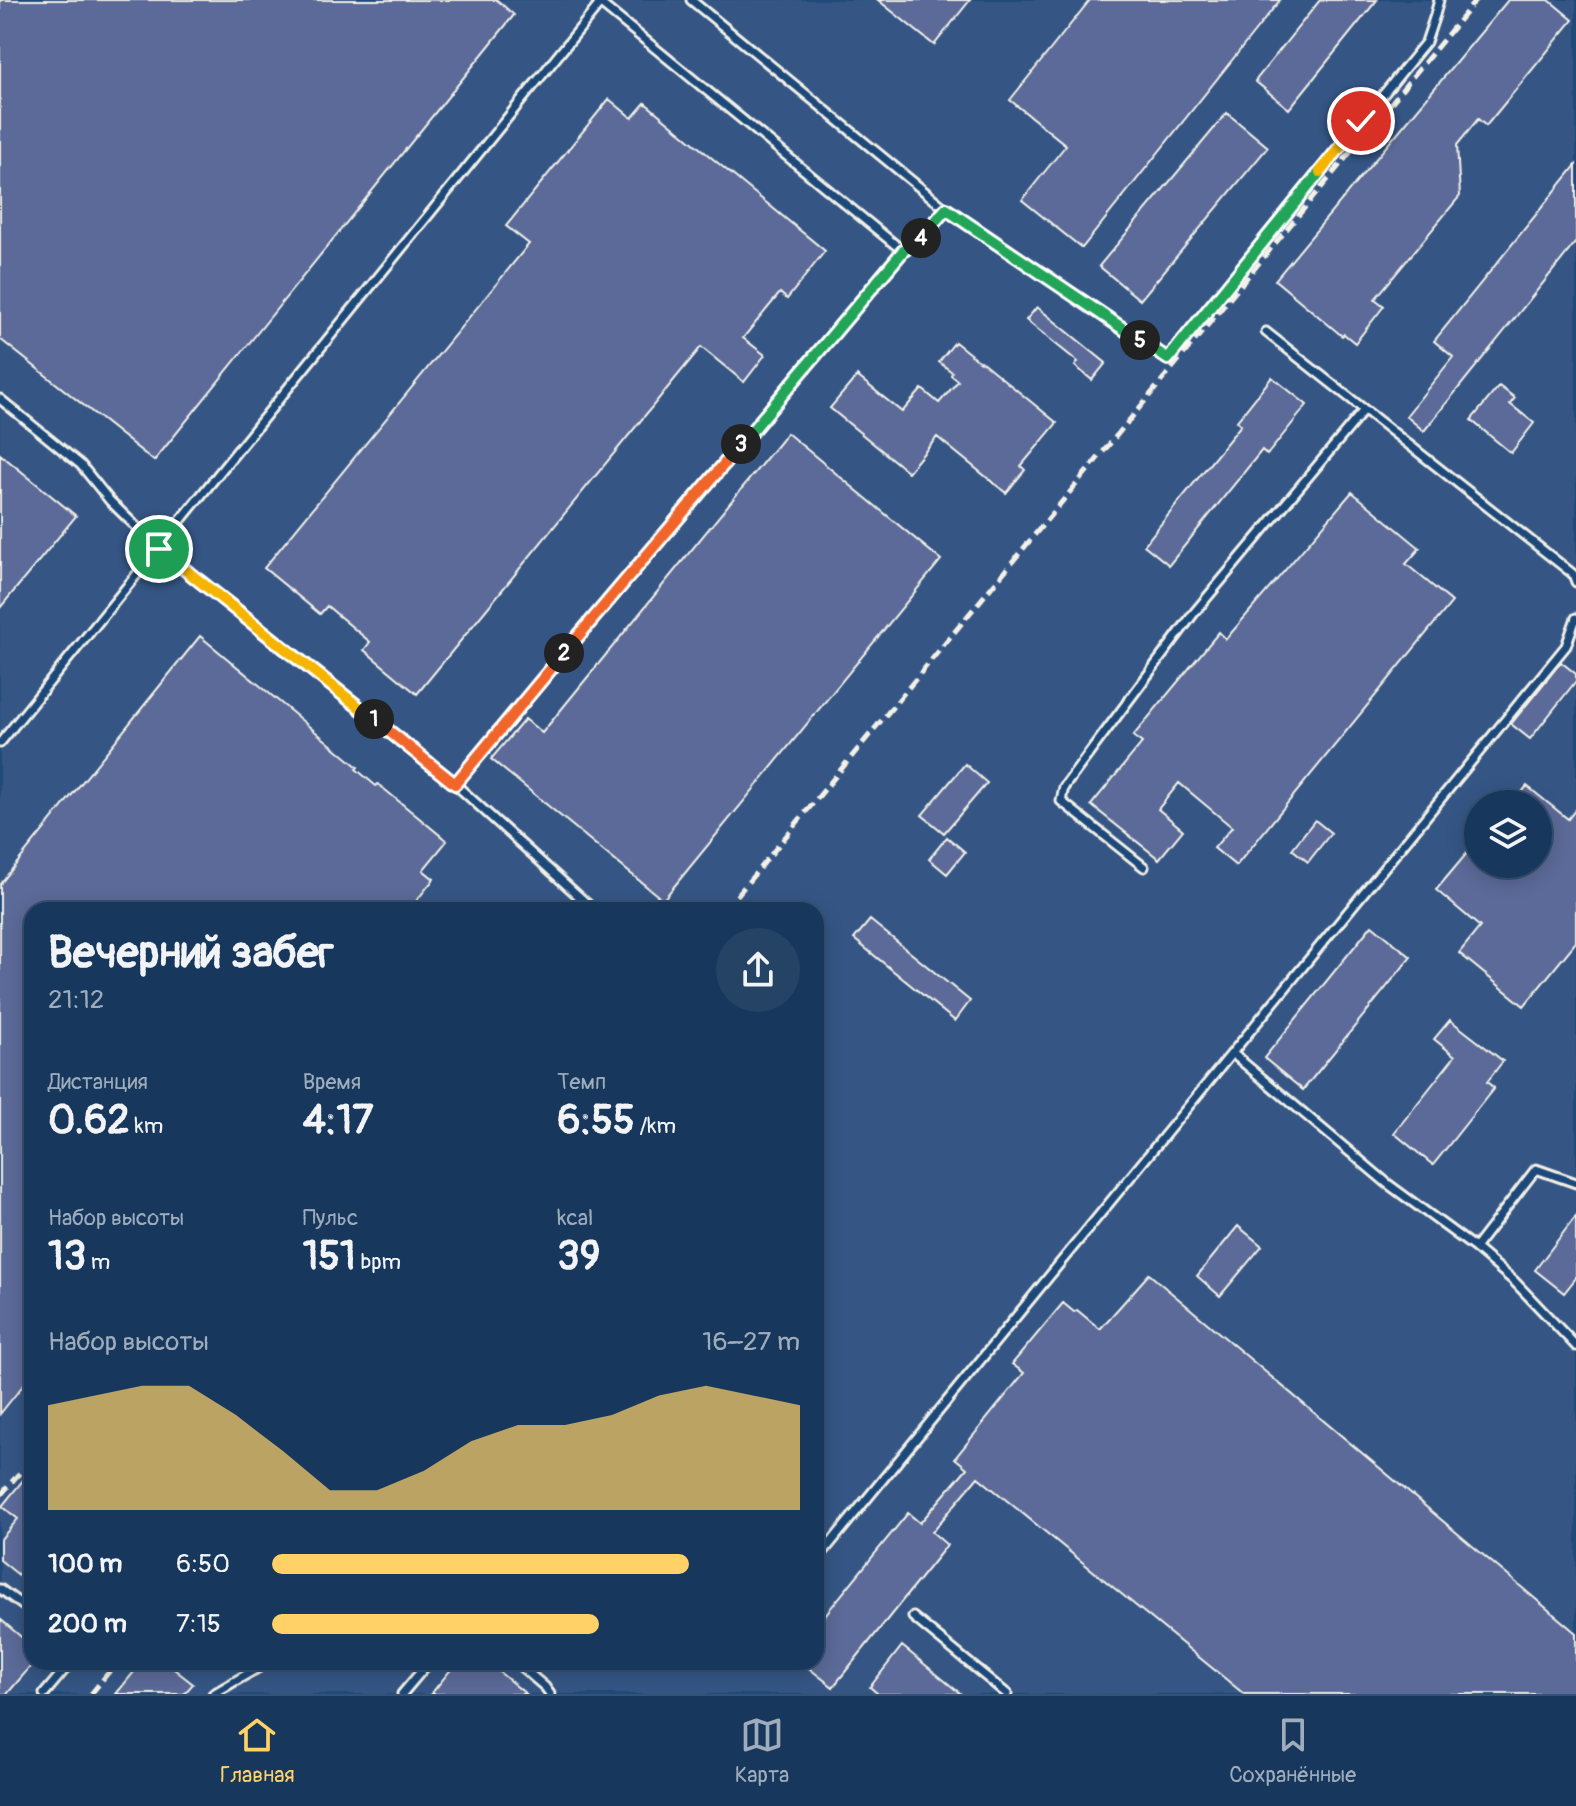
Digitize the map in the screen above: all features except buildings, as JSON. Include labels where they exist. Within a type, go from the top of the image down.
[{"type":"lane","points":[[691,0],[946,209],[1168,359],[1426,42],[1439,0]]},
{"type":"lane","points":[[0,743],[600,1],[903,251]]},
{"type":"lane","points":[[455,784],[903,251],[921,238],[946,209]]},
{"type":"lane","points":[[1266,332],[1575,575]]},
{"type":"lane","points":[[0,399],[81,465],[110,501],[159,549],[455,784],[585,902]]},
{"type":"lane","points":[[1144,867],[1061,801],[1064,787],[1194,613],[1364,410]]},
{"type":"lane","points":[[824,1551],[1566,646],[1576,618]]},
{"type":"lane","points":[[1232,1053],[1388,1184],[1514,1281],[1576,1346]]},
{"type":"lane","points":[[1475,1248],[1536,1169],[1576,1183]]},
{"type":"lane","points":[[0,1589],[24,1606]]},
{"type":"lane","points":[[913,1617],[1007,1694]]},
{"type":"lane","points":[[44,1694],[64,1670]]},
{"type":"lane","points":[[213,1694],[254,1670]]},
{"type":"lane","points":[[402,1694],[422,1670]]},
{"type":"lane","points":[[525,1670],[550,1694]]},
{"type":"shaded area","points":[[0,0],[1576,0],[1576,1694],[0,1694]]},
{"type":"railway","points":[[732,902],[1476,0]]},
{"type":"railway","points":[[0,1496],[24,1468]]},
{"type":"railway","points":[[91,1694],[110,1670]]},
{"type":"route","points":[[159,549],[455,784],[903,251],[921,238],[946,209],[1168,359],[1361,121]]}]
